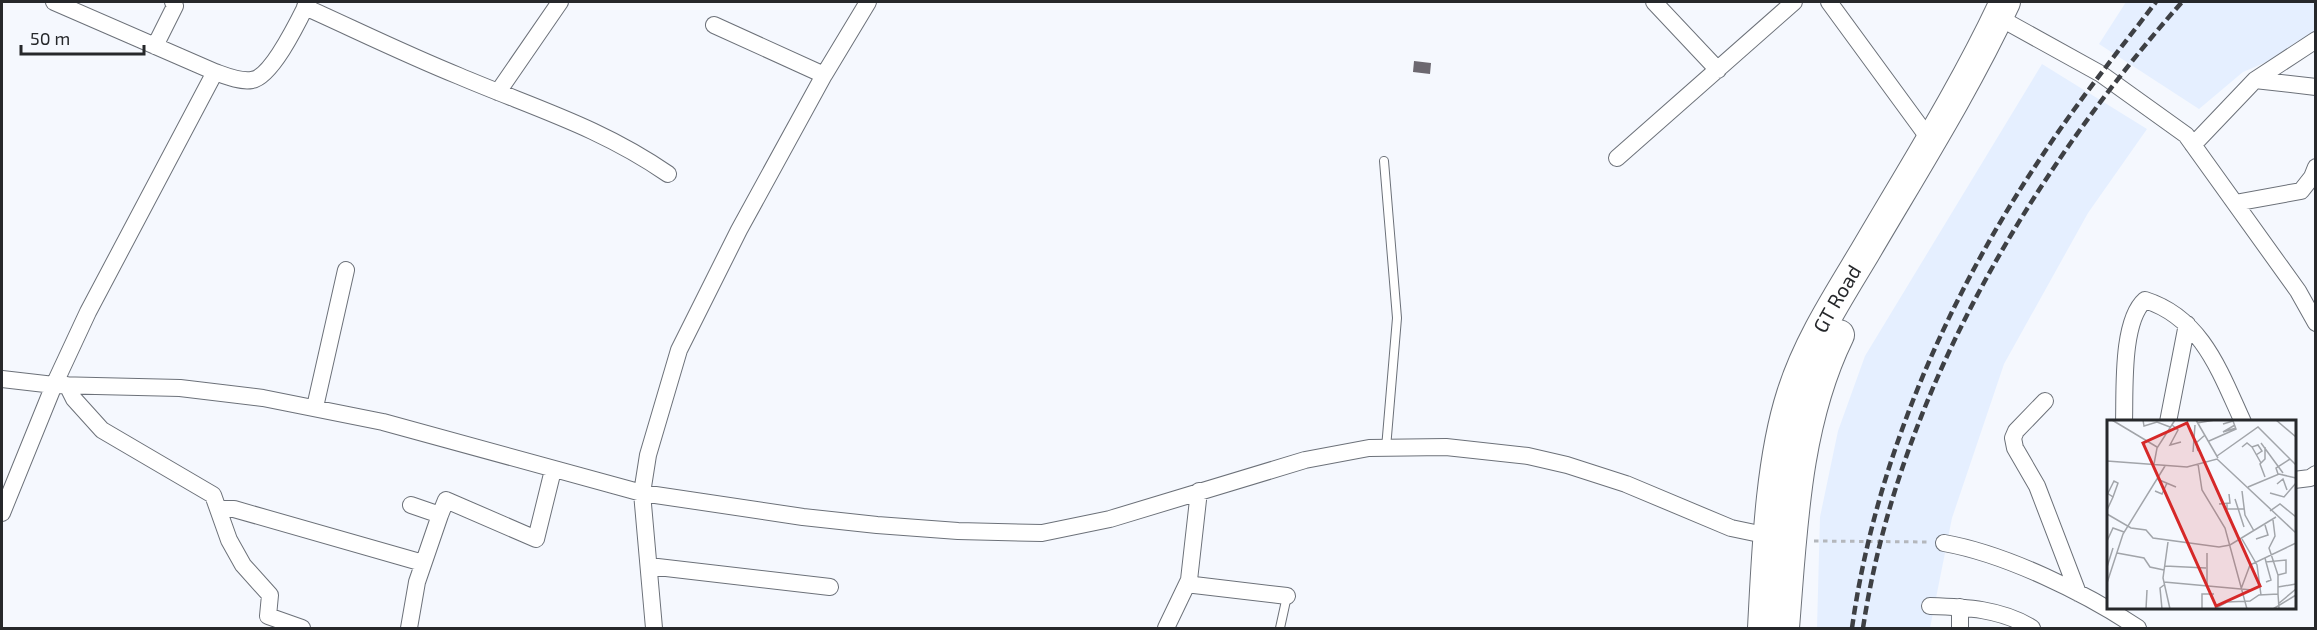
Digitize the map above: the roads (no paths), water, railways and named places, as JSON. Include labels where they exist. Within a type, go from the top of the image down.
[{"type":"highway","name":"GT Road","points":[[1784,628],[1779,455],[1792,394],[1813,344],[1930,140],[2009,11]]},
{"type":"highway","name":"GT Road","points":[[1763,628],[1780,538],[1814,402],[1829,354],[1876,260],[1926,177],[2009,11]]},
{"type":"street","points":[[54,2],[215,72],[244,80],[253,80],[263,74],[306,4],[498,92],[596,131],[636,152],[668,174]]},
{"type":"street","points":[[155,46],[175,6],[173,2]]},
{"type":"street","points":[[498,92],[560,2]]},
{"type":"street","points":[[654,628],[642,493],[648,455],[679,350],[739,230],[824,75],[868,2]]},
{"type":"street","points":[[1654,2],[1718,70]]},
{"type":"street","points":[[1617,158],[1794,2]]},
{"type":"street","points":[[1829,2],[1930,140]]},
{"type":"street","points":[[2009,11],[2115,83],[2186,135],[2298,291],[2316,323]]},
{"type":"street","points":[[714,25],[824,75]]},
{"type":"street","points":[[2193,145],[2255,80],[2316,40]]},
{"type":"street","points":[[2,513],[61,385],[88,312],[215,72]]},
{"type":"street","points":[[2255,80],[2316,87]]},
{"type":"street","points":[[2235,204],[2301,191],[2312,177],[2316,167]]},
{"type":"street","points":[[315,407],[346,270]]},
{"type":"street","points":[[2124,420],[2128,344],[2134,315],[2142,301],[2148,301],[2187,324],[2205,343],[2242,420]]},
{"type":"street","points":[[2168,420],[2187,324]]},
{"type":"street","points":[[2,379],[61,385],[180,388],[315,407],[414,430],[642,493],[803,517],[1015,534],[1071,529],[1305,460],[1386,448],[1478,449],[1567,465],[1626,484],[1731,528],[1780,538]]},
{"type":"street","points":[[61,385],[102,430],[198,484],[213,495],[229,540],[243,565],[270,595],[268,616],[302,628]]},
{"type":"street","points":[[2045,401],[2016,431],[2013,438],[2015,448],[2037,486],[2078,593]]},
{"type":"street","points":[[409,628],[417,582],[446,500],[536,539],[553,470]]},
{"type":"street","points":[[2296,480],[2310,478],[2316,474]]},
{"type":"street","points":[[1166,628],[1189,580],[1199,490]]},
{"type":"street","points":[[411,505],[440,515]]},
{"type":"street","points":[[219,508],[234,509],[423,563]]},
{"type":"street","points":[[1944,543],[2013,564],[2078,593],[2138,628]]},
{"type":"street","points":[[649,566],[830,587]]},
{"type":"street","points":[[1189,580],[1194,585],[1287,596]]},
{"type":"street","points":[[1930,606],[1960,607],[2014,617],[2032,628]]},
{"type":"street","points":[[1960,607],[1960,628]]},
{"type":"lane","points":[[1384,161],[1397,318],[1386,448]]},
{"type":"lane","points":[[1280,628],[1287,596]]},
{"type":"railway","points":[[1852,628],[1863,564],[1879,500],[1899,437],[1923,375],[1951,315],[1981,256],[2014,199],[2050,144],[2156,2]]},
{"type":"railway","points":[[1863,628],[1880,542],[1906,457],[1939,374],[1978,293],[2023,215],[2073,140],[2126,69],[2182,2]]}]
